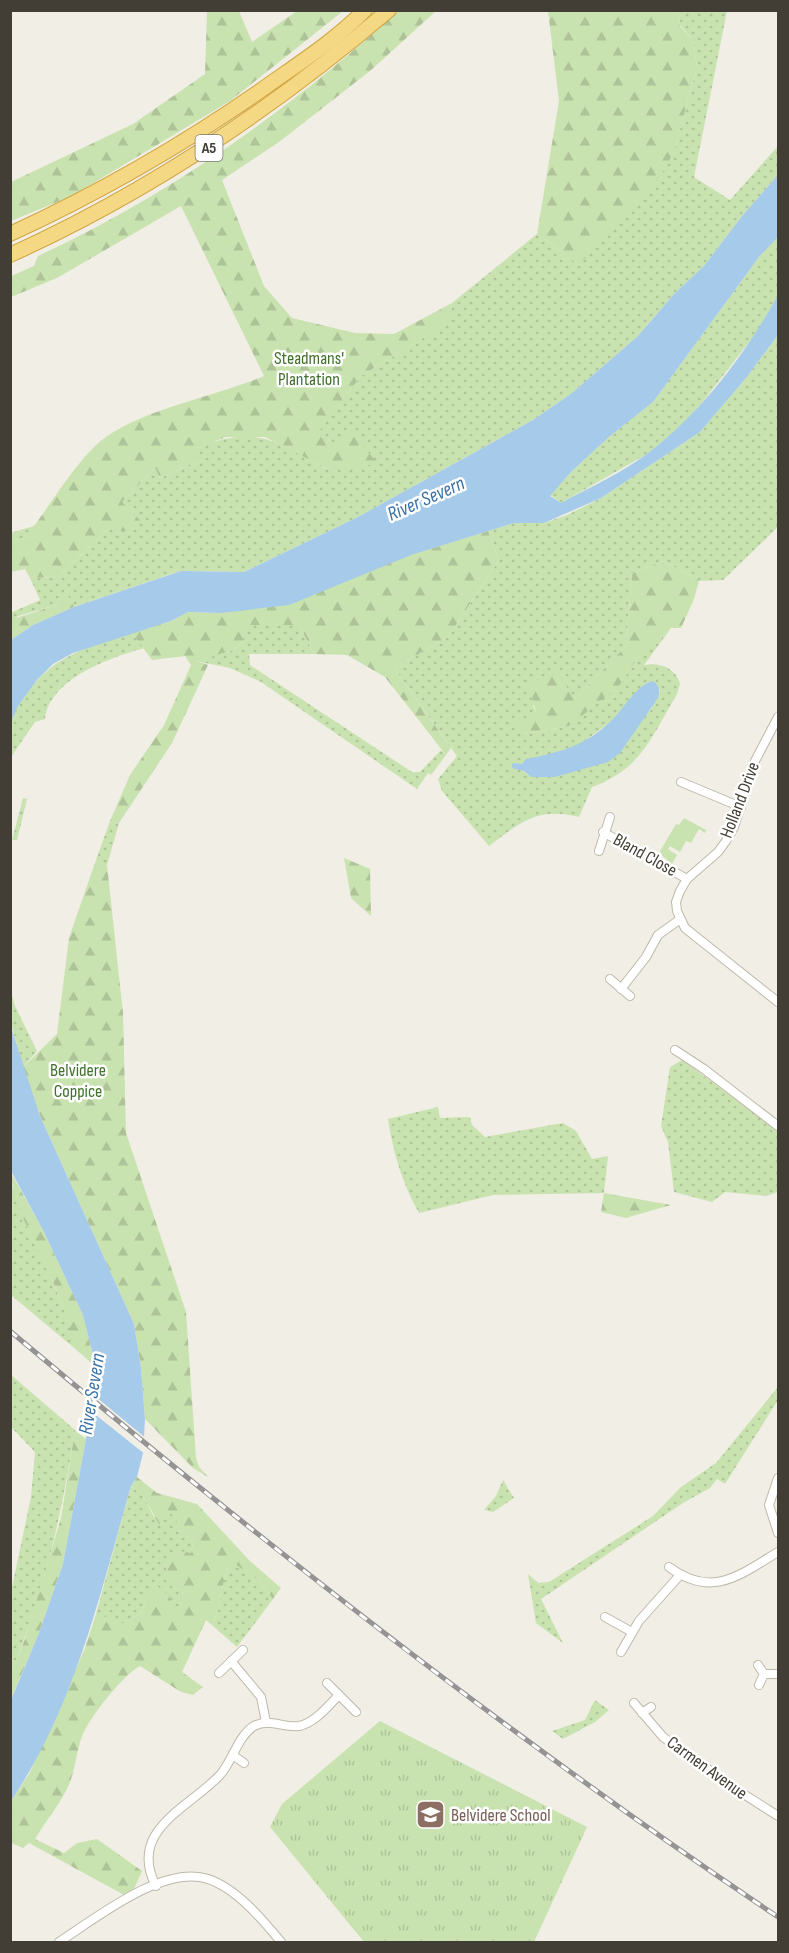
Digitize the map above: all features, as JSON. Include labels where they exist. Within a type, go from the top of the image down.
[{"type":"highway","name":"A5","points":[[10,234],[66,208],[185,142],[339,35],[365,10]]},
{"type":"highway","name":"A5","points":[[10,255],[104,209],[198,155],[347,46],[389,10]]},
{"type":"street","name":"Holland Drive","points":[[679,920],[676,902],[687,879],[718,852],[734,827],[755,761],[778,717]]},
{"type":"street","points":[[681,782],[741,807]]},
{"type":"street","name":"Bland Close","points":[[599,851],[603,832],[610,817]]},
{"type":"street","name":"Bland Close","points":[[603,832],[687,879]]},
{"type":"street","points":[[621,988],[646,957],[658,935],[679,920],[778,1002]]},
{"type":"street","points":[[610,979],[630,996]]},
{"type":"street","points":[[675,1050],[704,1069],[778,1126]]},
{"type":"street","points":[[778,1478],[769,1505],[778,1533]]},
{"type":"street","points":[[669,1567],[680,1575],[700,1582],[723,1582],[778,1552]]},
{"type":"street","points":[[621,1652],[650,1607],[680,1575]]},
{"type":"street","points":[[605,1617],[632,1632]]},
{"type":"street","points":[[219,1672],[243,1650]]},
{"type":"street","points":[[231,1661],[261,1696],[266,1722]]},
{"type":"street","points":[[758,1665],[764,1674]]},
{"type":"street","points":[[764,1674],[778,1674]]},
{"type":"street","points":[[759,1685],[764,1674]]},
{"type":"street","points":[[327,1683],[356,1712]]},
{"type":"street","points":[[156,1886],[149,1873],[148,1856],[159,1830],[172,1813],[221,1774],[234,1756],[244,1735],[257,1725],[266,1722],[289,1726],[307,1724],[339,1695]]},
{"type":"street","name":"Carmen Avenue","points":[[634,1703],[654,1728],[676,1746],[778,1816]]},
{"type":"street","points":[[642,1713],[651,1707]]},
{"type":"street","points":[[234,1756],[244,1763]]},
{"type":"street","points":[[59,1942],[113,1906],[156,1886],[193,1876],[221,1884],[245,1904],[281,1942]]},
{"type":"green space","name":"Steadmans' Plantation","points":[[399,10],[436,11],[370,71],[279,142],[222,180],[264,286],[292,318],[355,333],[394,334],[452,303],[448,323],[361,376],[320,430],[332,443],[351,431],[378,464],[330,470],[265,437],[226,437],[197,448],[197,461],[160,478],[155,468],[122,502],[141,521],[131,532],[109,528],[58,577],[30,578],[25,569],[11,572],[11,541],[32,536],[34,526],[68,479],[87,455],[106,437],[141,418],[264,376],[181,206],[57,278],[11,297],[11,276],[34,266],[38,256],[135,206],[228,147],[316,81]]},
{"type":"green space","points":[[207,11],[239,11],[252,42],[297,11],[343,11],[230,101],[72,196],[11,221],[11,182],[133,124],[205,74]]},
{"type":"green space","points":[[548,11],[677,11],[680,26],[693,40],[697,67],[675,148],[666,168],[579,265],[537,234],[559,101]]},
{"type":"green space","points":[[677,11],[727,11],[694,177],[730,200],[778,146],[778,175],[742,216],[704,266],[674,294],[638,336],[572,393],[533,420],[358,517],[244,572],[180,571],[74,607],[65,591],[56,605],[18,616],[12,622],[10,613],[40,600],[30,578],[58,577],[109,528],[122,502],[155,468],[160,478],[197,461],[197,448],[236,437],[252,437],[281,445],[330,470],[332,443],[319,430],[361,376],[447,323],[452,303],[537,234],[579,265],[675,148],[697,67],[693,40],[680,25]]},
{"type":"green space","points":[[778,237],[778,295],[760,328],[687,422],[647,454],[561,503],[550,495],[609,437],[653,402],[759,257]]},
{"type":"green space","points":[[778,335],[778,527],[723,580],[699,581],[664,561],[632,573],[626,646],[575,699],[533,705],[536,713],[524,734],[569,726],[632,668],[641,652],[671,628],[644,665],[660,665],[675,673],[680,684],[677,694],[652,738],[634,761],[609,780],[592,787],[579,817],[564,814],[541,815],[520,824],[489,846],[442,791],[438,779],[457,756],[394,668],[448,637],[499,560],[488,531],[514,523],[544,523],[567,515],[601,498],[700,432],[746,378]],"holes":[[[648,682],[660,690],[650,711],[555,777],[531,777],[513,763],[522,765],[579,745],[612,721]]]},
{"type":"green space","points":[[34,526],[33,536],[11,541],[10,533]]},
{"type":"green space","points":[[488,531],[499,560],[448,637],[394,668],[451,748],[446,755],[385,677],[347,655],[314,654],[299,625],[246,625],[242,644],[233,650],[197,661],[208,665],[172,743],[119,823],[110,821],[130,775],[164,725],[191,665],[185,656],[152,660],[132,633],[171,621],[188,612],[221,613]]},
{"type":"green space","points":[[664,561],[699,581],[681,628],[671,628],[642,652],[619,686],[569,726],[524,734],[517,722],[536,713],[529,683],[557,673],[575,699],[626,646],[632,573]]},
{"type":"green space","points":[[65,590],[74,607],[33,625],[11,640],[10,620],[56,605]]},
{"type":"green space","points":[[245,625],[299,625],[314,654],[249,654],[250,665],[412,772],[420,772],[441,750],[446,755],[431,775],[428,773],[417,789],[261,682],[230,668],[196,661],[233,650],[242,644]]},
{"type":"green space","points":[[132,633],[144,648],[99,664],[70,681],[49,705],[45,719],[35,722],[11,757],[12,717],[38,680],[49,669],[74,654]]},
{"type":"green space","points":[[23,798],[27,799],[17,840],[12,840]]},
{"type":"green space","points":[[684,818],[706,830],[705,833],[699,829],[691,843],[686,841],[680,852],[670,846],[668,849],[677,855],[672,864],[659,853],[676,824],[679,825]]},
{"type":"green space","points":[[110,821],[119,823],[107,865],[96,860]]},
{"type":"green space","points":[[344,858],[370,869],[371,916],[351,898]]},
{"type":"green space","name":"Belvidere Coppice","points":[[96,860],[107,865],[123,1013],[126,1133],[186,1312],[196,1458],[199,1467],[208,1477],[193,1468],[145,1419],[141,1368],[134,1324],[40,1116],[23,1067],[57,1034],[69,938]]},
{"type":"green space","points":[[10,988],[15,1006],[37,1051],[23,1067],[11,1024]]},
{"type":"green space","points":[[682,1060],[778,1130],[778,1192],[766,1196],[725,1192],[712,1202],[674,1192],[668,1142],[661,1126],[670,1067]]},
{"type":"green space","points":[[438,1107],[440,1118],[470,1117],[472,1125],[485,1137],[563,1123],[576,1131],[592,1159],[608,1156],[604,1193],[493,1195],[419,1213],[399,1167],[388,1119]]},
{"type":"green space","points":[[10,1171],[44,1232],[83,1315],[96,1367],[73,1347],[64,1309],[25,1221]]},
{"type":"green space","points":[[10,1180],[71,1325],[73,1347],[11,1295]]},
{"type":"green space","points":[[604,1193],[671,1205],[626,1218],[601,1212]]},
{"type":"green space","points":[[10,1374],[75,1430],[64,1492],[42,1584],[11,1673],[11,1592],[31,1497],[35,1452],[11,1427]]},
{"type":"green space","points":[[778,1387],[778,1400],[725,1484],[717,1479],[710,1488],[683,1503],[541,1599],[563,1643],[536,1623],[528,1574],[538,1583],[549,1582],[653,1516],[681,1487],[716,1463]]},
{"type":"green space","points":[[75,1430],[86,1439],[63,1564],[39,1633],[11,1699],[11,1673],[25,1639],[61,1518]]},
{"type":"green space","points":[[137,1477],[157,1493],[197,1504],[250,1561],[281,1588],[273,1599],[258,1580],[235,1564],[227,1569],[213,1626],[206,1620],[182,1672],[203,1687],[193,1695],[181,1692],[140,1666],[116,1688],[86,1728],[67,1789],[35,1839],[64,1853],[77,1843],[97,1839],[142,1871],[134,1889],[124,1895],[29,1843],[23,1848],[11,1843],[11,1801],[29,1774],[85,1648],[96,1614],[114,1619],[118,1626],[141,1613],[147,1597],[157,1586],[170,1596],[175,1613],[181,1612],[183,1591],[173,1587],[165,1579],[167,1561],[175,1550],[191,1553],[193,1542],[178,1530],[178,1523],[172,1513],[159,1524],[143,1496],[131,1486]]},
{"type":"green space","points":[[503,1480],[514,1498],[493,1512],[484,1510],[496,1496]]},
{"type":"green space","points":[[131,1486],[143,1496],[154,1517],[172,1513],[178,1523],[178,1530],[193,1542],[191,1553],[173,1587],[183,1591],[181,1613],[175,1614],[170,1596],[147,1597],[141,1613],[118,1626],[96,1614]]},
{"type":"green space","points":[[235,1563],[258,1580],[273,1599],[237,1647],[213,1626],[227,1569]]},
{"type":"green space","points":[[595,1700],[609,1710],[595,1722],[563,1739],[552,1731],[585,1720]]},
{"type":"green space","name":"Belvidere School","points":[[380,1721],[587,1827],[534,1942],[364,1942],[270,1827],[282,1804]]},
{"type":"water","name":"River Severn","points":[[778,175],[778,237],[759,257],[653,402],[609,437],[571,472],[550,496],[561,503],[628,467],[668,437],[687,419],[737,360],[778,295],[778,335],[746,378],[700,432],[601,498],[544,523],[514,523],[411,555],[289,605],[221,613],[188,612],[171,621],[73,653],[53,664],[37,680],[18,706],[11,722],[11,640],[33,625],[74,607],[181,571],[244,572],[358,517],[533,420],[572,393],[638,336],[674,294],[704,266],[742,216]]},
{"type":"water","points":[[652,681],[659,688],[658,698],[620,753],[608,762],[555,777],[531,777],[524,771],[512,768],[513,763],[522,764],[526,759],[551,754],[593,736],[613,719],[640,688]]},
{"type":"water","points":[[10,1024],[40,1116],[134,1324],[141,1368],[145,1419],[143,1453],[137,1477],[131,1486],[96,1608],[69,1688],[33,1765],[11,1801],[11,1700],[39,1633],[63,1564],[86,1439],[96,1367],[83,1315],[44,1232],[11,1171]]},
{"type":"pier","points":[[90,1392],[147,1439],[146,1455],[87,1408]]},
{"type":"railway","points":[[10,1331],[196,1485],[386,1634],[580,1779],[778,1917]]},
{"type":"place","name":"Belvidere School","points":[[430,1815]]}]
